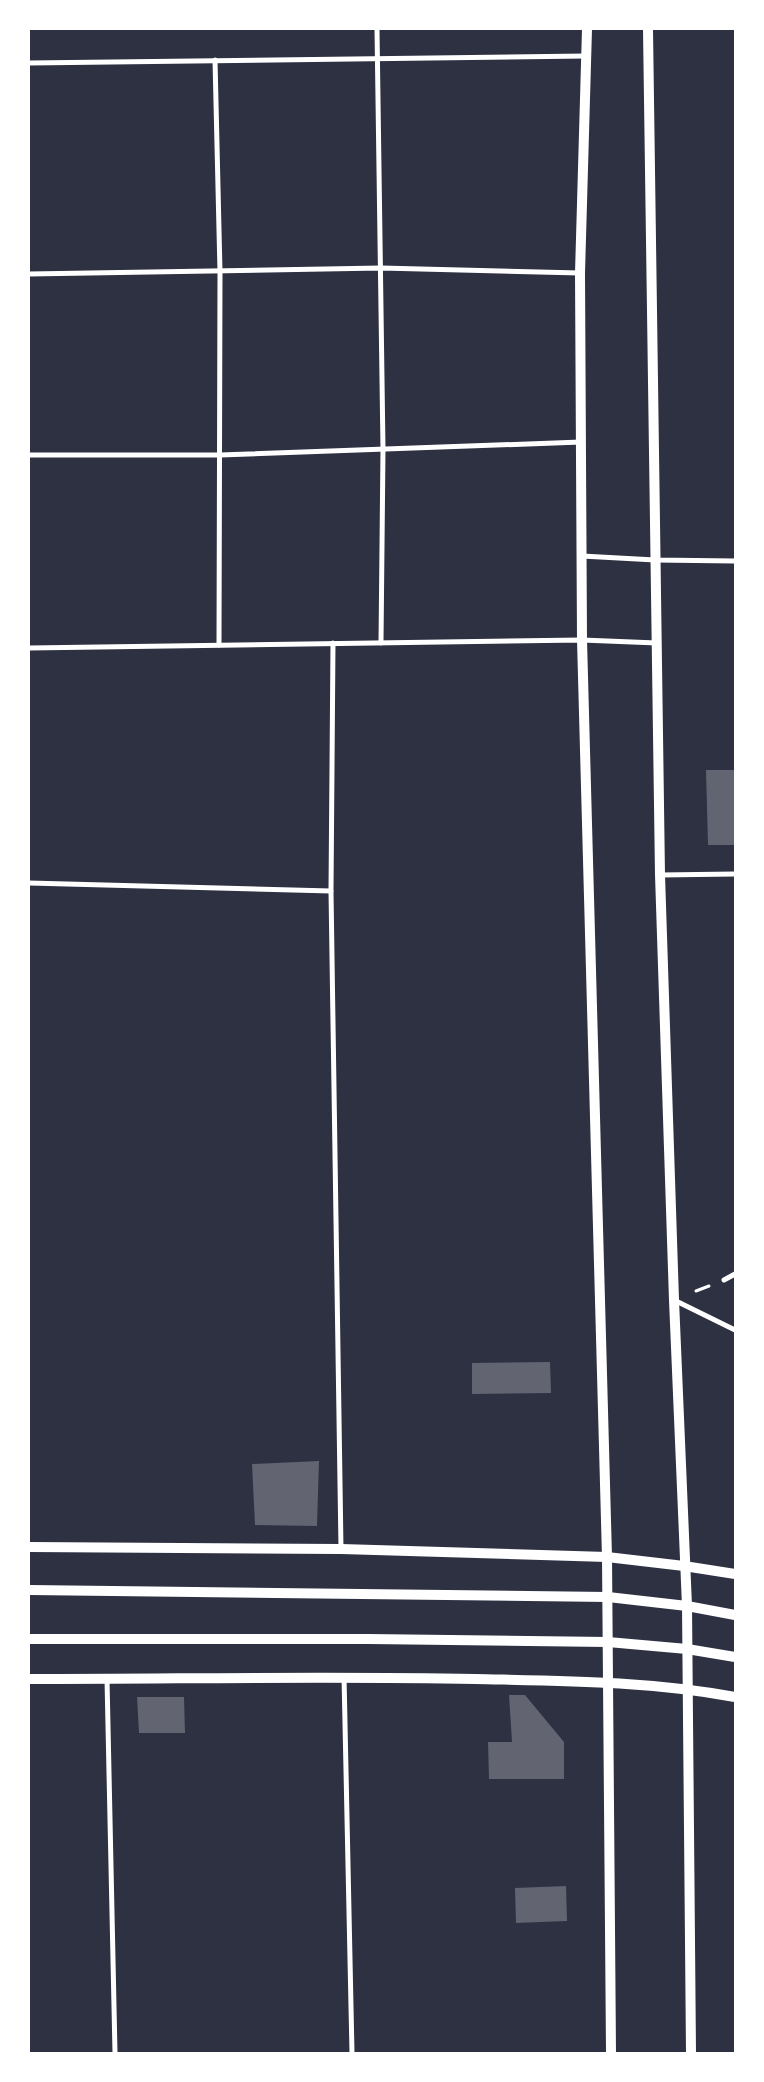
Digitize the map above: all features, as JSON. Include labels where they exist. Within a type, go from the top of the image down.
[{"type":"main road","points":[[587,29],[580,273],[582,640],[608,1597],[612,2053]]},
{"type":"main road","points":[[648,29],[660,875],[686,1606],[691,2053]]},
{"type":"main road","points":[[29,1547],[341,1549],[607,1557],[735,1574]]},
{"type":"main road","points":[[29,1590],[608,1597],[686,1606],[735,1615]]},
{"type":"main road","points":[[29,1639],[379,1639],[608,1642],[686,1649],[735,1657]]},
{"type":"main road","points":[[29,1679],[344,1676],[608,1682],[687,1688],[735,1697]]},
{"type":"street","points":[[377,29],[383,449],[382,643]]},
{"type":"street","points":[[29,63],[587,56]]},
{"type":"street","points":[[215,60],[220,272],[219,645]]},
{"type":"street","points":[[29,274],[381,268],[580,273]]},
{"type":"street","points":[[29,455],[220,455],[582,442]]},
{"type":"street","points":[[582,556],[656,560],[735,561]]},
{"type":"street","points":[[29,648],[582,640],[657,643]]},
{"type":"street","points":[[334,643],[331,890],[341,1549]]},
{"type":"street","points":[[660,875],[735,874]]},
{"type":"street","points":[[29,883],[331,890]]},
{"type":"street","points":[[724,1280],[735,1274]]},
{"type":"street","points":[[674,1300],[735,1330]]},
{"type":"street","points":[[344,1676],[352,2053]]},
{"type":"street","points":[[107,1679],[115,2053]]},
{"type":"building","points":[[706,770],[735,770],[735,845],[708,845]]},
{"type":"building","points":[[550,1362],[551,1393],[472,1394],[472,1363]]},
{"type":"building","points":[[319,1461],[317,1526],[255,1525],[252,1464]]},
{"type":"building","points":[[509,1695],[525,1695],[564,1742],[564,1779],[489,1779],[488,1742],[512,1742]]},
{"type":"building","points":[[137,1697],[184,1697],[185,1733],[139,1733]]},
{"type":"building","points":[[566,1886],[567,1921],[516,1923],[515,1888]]}]
